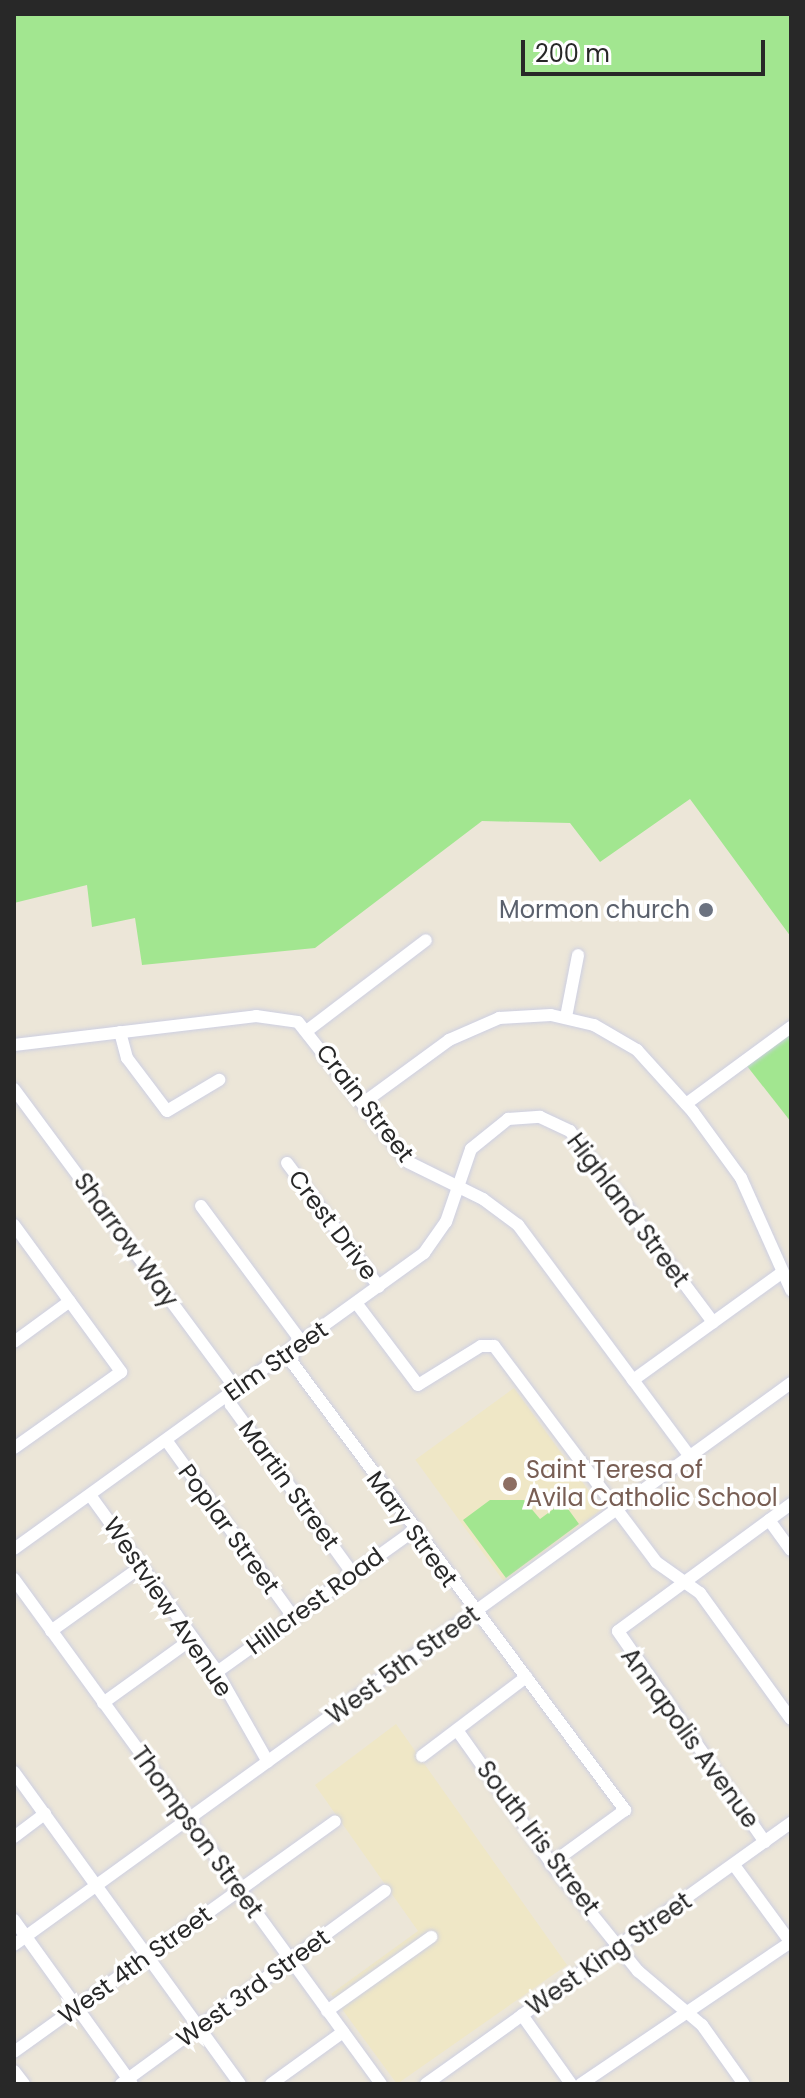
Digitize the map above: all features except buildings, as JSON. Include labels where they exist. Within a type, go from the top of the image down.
[{"type":"street","points":[[308,1030],[426,940]]},
{"type":"street","points":[[566,1017],[578,955]]},
{"type":"street","name":"Crain Street","points":[[14,1045],[275,1015],[308,1030],[408,1162],[518,1225],[689,1455]]},
{"type":"street","points":[[363,1103],[470,1029],[525,1015],[566,1017],[637,1050],[686,1104],[741,1178],[780,1274],[791,1290]]},
{"type":"street","points":[[686,1104],[791,1027]]},
{"type":"street","points":[[120,1032],[127,1058],[167,1111],[219,1080]]},
{"type":"street","name":"Sharrow Way","points":[[14,1089],[230,1381],[230,1394]]},
{"type":"street","name":"Highland Street","points":[[486,1132],[527,1116],[570,1131],[713,1322]]},
{"type":"street","name":"Elm Street","points":[[14,1549],[357,1304],[432,1246],[486,1132]]},
{"type":"street","name":"Crest Drive","points":[[287,1163],[379,1287]]},
{"type":"street","name":"Mary Street","points":[[201,1206],[298,1337],[291,1361],[413,1531],[478,1611],[625,1810],[551,1864]]},
{"type":"street","points":[[14,1225],[121,1372],[14,1448]]},
{"type":"street","points":[[633,1380],[780,1274]]},
{"type":"street","points":[[14,1342],[70,1301]]},
{"type":"street","points":[[357,1304],[418,1385],[486,1344],[494,1346],[656,1562],[700,1593],[791,1719]]},
{"type":"street","name":"West 5th Street","points":[[14,1945],[791,1383]]},
{"type":"street","name":"Martin Street","points":[[230,1394],[353,1574]]},
{"type":"street","name":"Poplar Street","points":[[166,1440],[293,1617]]},
{"type":"street","name":"Westview Avenue","points":[[90,1495],[217,1672],[268,1762]]},
{"type":"street","points":[[683,1581],[791,1504]]},
{"type":"street","points":[[769,1520],[791,1550]]},
{"type":"street","name":"Hillcrest Road","points":[[217,1672],[413,1531]]},
{"type":"street","points":[[51,1631],[142,1566]]},
{"type":"street","name":"Thompson Street","points":[[14,1579],[381,2084]]},
{"type":"street","name":"Annapolis Avenue","points":[[683,1581],[618,1631],[765,1842]]},
{"type":"street","points":[[103,1703],[193,1638]]},
{"type":"street","points":[[422,1756],[526,1677]]},
{"type":"street","name":"South Iris Street","points":[[457,1730],[551,1864],[619,1946],[684,2010],[744,2084]]},
{"type":"street","points":[[14,1772],[240,2084]]},
{"type":"street","points":[[14,1837],[45,1814]]},
{"type":"street","name":"West 4th Street","points":[[14,2052],[335,1821]]},
{"type":"street","name":"West King Street","points":[[426,2084],[791,1823]]},
{"type":"street","points":[[581,2084],[684,2010],[791,1943],[734,1865]]},
{"type":"street","name":"West 3rd Street","points":[[127,2082],[385,1891]]},
{"type":"street","points":[[14,1920],[127,2082]]},
{"type":"street","points":[[327,2011],[431,1937]]},
{"type":"street","points":[[522,2015],[571,2084]]},
{"type":"street","points":[[271,2084],[343,2032]]},
{"type":"street","points":[[14,2071],[24,2084]]},
{"type":"shaded area","name":"Saint Teresa of Avila Catholic School","points":[[514,1388],[602,1509],[503,1581],[415,1460]]},
{"type":"shaded area","points":[[396,1724],[567,1965],[397,2084],[331,1994],[418,1931],[315,1785]]},
{"type":"green space","points":[[14,14],[791,14],[791,937],[690,799],[600,862],[570,823],[482,821],[315,948],[142,965],[135,918],[92,927],[87,885],[14,903]]},
{"type":"green space","points":[[791,1033],[791,1122],[747,1066]]},
{"type":"green space","points":[[490,1500],[524,1500],[540,1519],[563,1502],[579,1524],[506,1578],[463,1520]]},
{"type":"place","name":"Mormon church","points":[[706,910]]},
{"type":"place","name":"Saint Teresa of Avila Catholic School","points":[[510,1484]]}]
